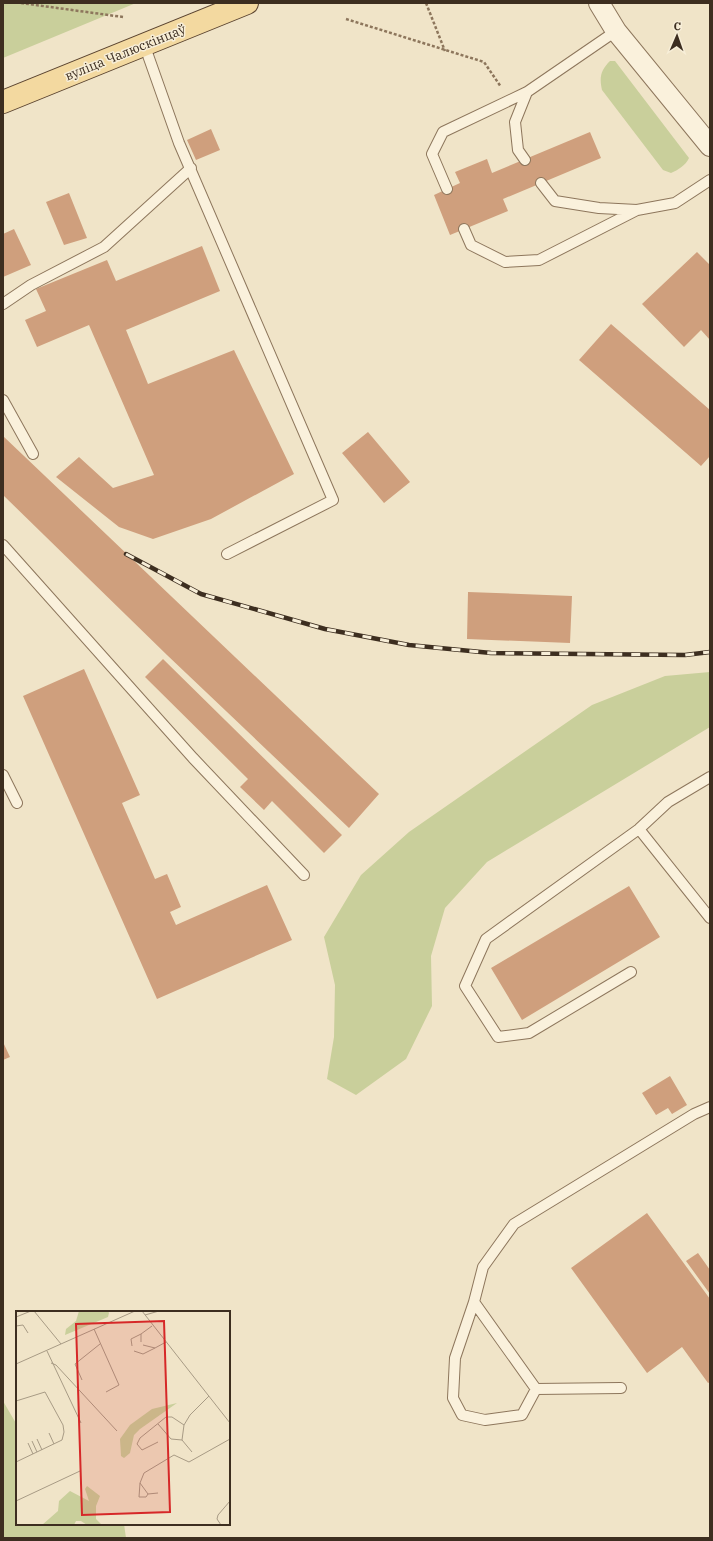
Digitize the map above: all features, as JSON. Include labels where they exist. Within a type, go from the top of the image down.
[{"type":"main road","name":"вуліца Чалюскінцаў","points":[[3,102],[247,3]]},
{"type":"street","points":[[599,3],[616,31],[710,146]]},
{"type":"lane","points":[[447,189],[432,154],[443,132],[527,92],[616,31]]},
{"type":"lane","points":[[144,44],[179,143],[333,500],[227,554]]},
{"type":"lane","points":[[525,160],[518,150],[515,122],[527,92]]},
{"type":"lane","points":[[3,304],[31,286],[104,247],[190,168]]},
{"type":"lane","points":[[541,183],[555,201],[599,208],[637,210],[675,203],[710,180]]},
{"type":"lane","points":[[464,229],[471,245],[505,262],[539,260],[637,210]]},
{"type":"lane","points":[[3,400],[33,454]]},
{"type":"lane","points":[[3,546],[193,758],[304,875]]},
{"type":"lane","points":[[3,775],[16,803]]},
{"type":"lane","points":[[631,972],[529,1033],[498,1037],[465,986],[486,939],[639,829],[668,802],[710,777]]},
{"type":"lane","points":[[639,829],[710,918]]},
{"type":"lane","points":[[536,1389],[522,1415],[485,1420],[462,1415],[453,1398],[455,1358],[474,1302],[483,1267],[514,1224],[694,1114],[710,1107]]},
{"type":"lane","points":[[474,1302],[536,1389]]},
{"type":"lane","points":[[536,1389],[621,1388]]},
{"type":"path","points":[[21,3],[123,17]]},
{"type":"path","points":[[426,3],[445,51]]},
{"type":"path","points":[[346,19],[484,62],[511,100]]},
{"type":"green space","points":[[3,3],[136,3],[3,58]]},
{"type":"green space","points":[[610,61],[615,61],[689,158],[679,169],[671,173],[663,170],[602,90],[602,74]]},
{"type":"green space","points":[[710,672],[710,727],[487,862],[445,908],[431,956],[432,1006],[406,1059],[356,1095],[327,1079],[334,1037],[335,985],[324,937],[361,875],[409,832],[592,705],[665,676]]},
{"type":"green space","points":[[3,1401],[16,1423],[16,1525],[124,1525],[126,1538],[3,1538]]},
{"type":"building","points":[[211,129],[220,150],[196,160],[187,140]]},
{"type":"building","points":[[590,132],[601,158],[503,199],[508,211],[450,235],[434,195],[460,183],[455,172],[487,159],[492,173]]},
{"type":"building","points":[[69,193],[87,238],[64,245],[46,202]]},
{"type":"building","points":[[14,229],[31,265],[3,277],[3,234]]},
{"type":"building","points":[[202,246],[220,291],[126,330],[148,384],[234,350],[294,474],[211,519],[153,539],[119,527],[56,477],[79,457],[113,488],[154,475],[89,325],[37,347],[25,320],[46,311],[36,289],[107,260],[116,281]]},
{"type":"building","points":[[697,252],[710,265],[710,340],[701,330],[684,347],[642,304]]},
{"type":"building","points":[[611,324],[710,410],[710,456],[701,466],[579,360]]},
{"type":"building","points":[[368,432],[410,482],[384,503],[342,453]]},
{"type":"building","points":[[3,436],[379,794],[349,828],[167,655],[3,495]]},
{"type":"building","points":[[468,592],[572,596],[570,643],[467,639]]},
{"type":"building","points":[[163,659],[342,835],[324,853],[272,801],[264,810],[240,787],[248,779],[145,677]]},
{"type":"building","points":[[84,669],[140,795],[122,803],[155,879],[167,874],[181,907],[170,912],[176,925],[267,885],[292,940],[157,999],[23,696]]},
{"type":"building","points":[[629,886],[660,937],[522,1020],[491,968]]},
{"type":"building","points":[[3,1042],[10,1057],[3,1060]]},
{"type":"building","points":[[670,1076],[687,1105],[672,1114],[668,1108],[656,1115],[642,1093]]},
{"type":"building","points":[[647,1213],[710,1299],[710,1382],[708,1383],[682,1347],[647,1373],[571,1268]]},
{"type":"building","points":[[698,1253],[710,1270],[710,1294],[686,1261]]},
{"type":"railway","points":[[126,554],[201,594],[325,629],[409,645],[491,653],[685,655],[710,652]]}]
